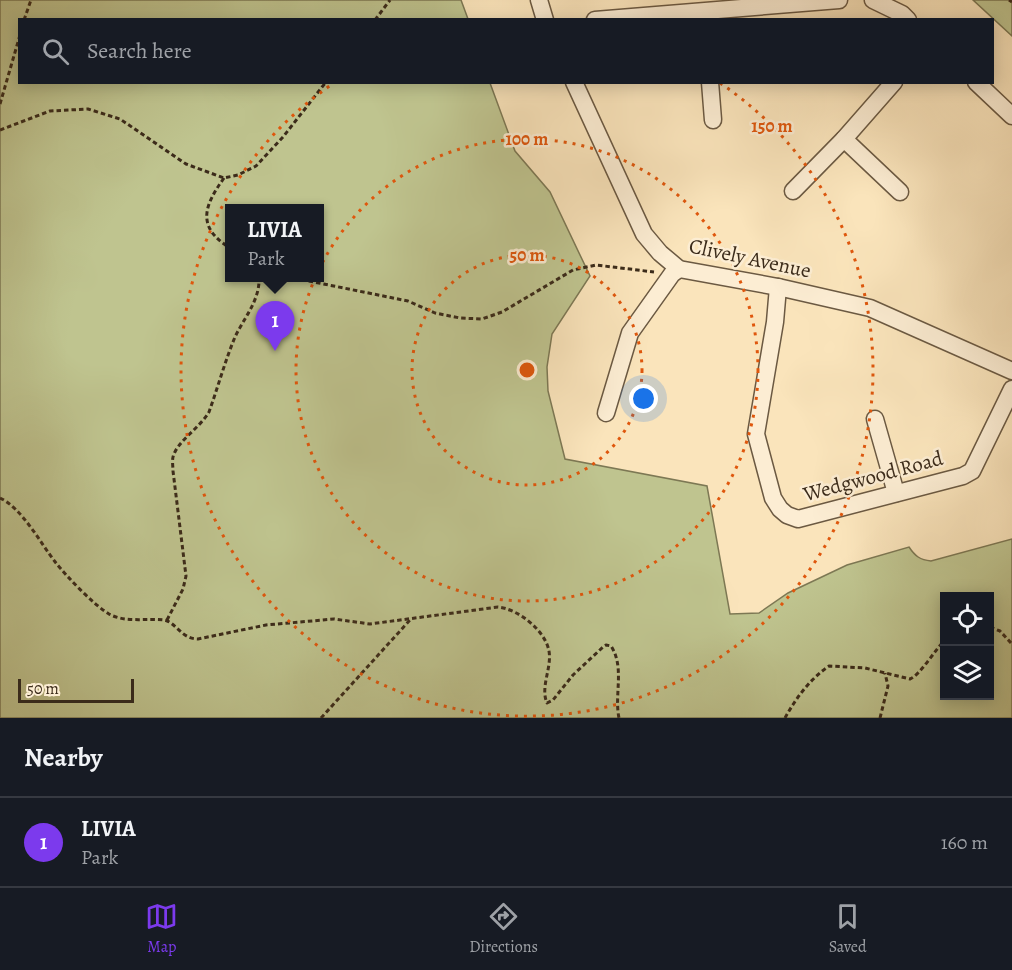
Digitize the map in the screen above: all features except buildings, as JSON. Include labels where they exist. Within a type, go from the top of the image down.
[{"type":"street","points":[[539,0],[544,18]]},
{"type":"street","points":[[617,18],[839,0]]},
{"type":"street","points":[[873,0],[906,18]]},
{"type":"street","name":"Clively Avenue","points":[[575,84],[644,234],[676,271],[778,287],[870,308],[1012,371]]},
{"type":"street","points":[[710,84],[713,120]]},
{"type":"street","points":[[792,191],[844,140],[892,84]]},
{"type":"street","points":[[978,84],[1012,116]]},
{"type":"street","points":[[844,140],[900,192]]},
{"type":"street","points":[[606,413],[630,333],[676,271]]},
{"type":"street","name":"Wedgwood Road","points":[[778,287],[775,322],[756,434],[773,498],[787,515],[798,519],[963,476],[972,471],[1012,389]]},
{"type":"street","points":[[875,419],[896,493]]},
{"type":"path","points":[[25,18],[31,0]]},
{"type":"path","points":[[376,18],[390,0]]},
{"type":"path","points":[[0,104],[18,42]]},
{"type":"path","points":[[0,130],[50,111],[88,109],[120,119],[186,164],[224,178],[238,175],[256,165],[283,137],[324,84]]},
{"type":"path","points":[[224,178],[213,193],[207,210],[211,234],[225,245]]},
{"type":"path","points":[[313,282],[408,302],[435,313],[482,319],[502,312],[573,270],[596,265],[676,271]]},
{"type":"path","points":[[167,620],[183,589],[186,576],[173,456],[180,443],[203,423],[209,412],[235,337],[254,302],[258,282]]},
{"type":"path","points":[[0,498],[16,509],[58,566],[110,615],[123,618],[167,620],[190,639],[198,639],[266,625],[334,619],[370,624],[498,607],[515,611],[533,626],[549,651],[545,692],[546,702],[549,704],[589,660],[606,645],[611,646],[614,650],[619,676],[619,718]]},
{"type":"path","points":[[321,718],[412,618]]},
{"type":"path","points":[[994,629],[1000,631],[1012,644]]},
{"type":"path","points":[[785,718],[812,680],[829,666],[865,668],[903,678],[916,677],[940,645]]},
{"type":"path","points":[[880,718],[888,686],[885,673]]},
{"type":"green space","points":[[0,0],[461,0],[468,18],[18,18],[18,84],[490,84],[515,151],[550,192],[590,276],[552,334],[547,367],[548,391],[565,459],[707,486],[730,614],[759,613],[788,593],[847,565],[909,547],[918,557],[931,561],[1012,539],[1012,718],[0,718]]},
{"type":"green space","points":[[973,0],[1012,0],[1012,36],[994,18]]},
{"type":"place","name":"LIVIA","points":[[275,351]]}]
